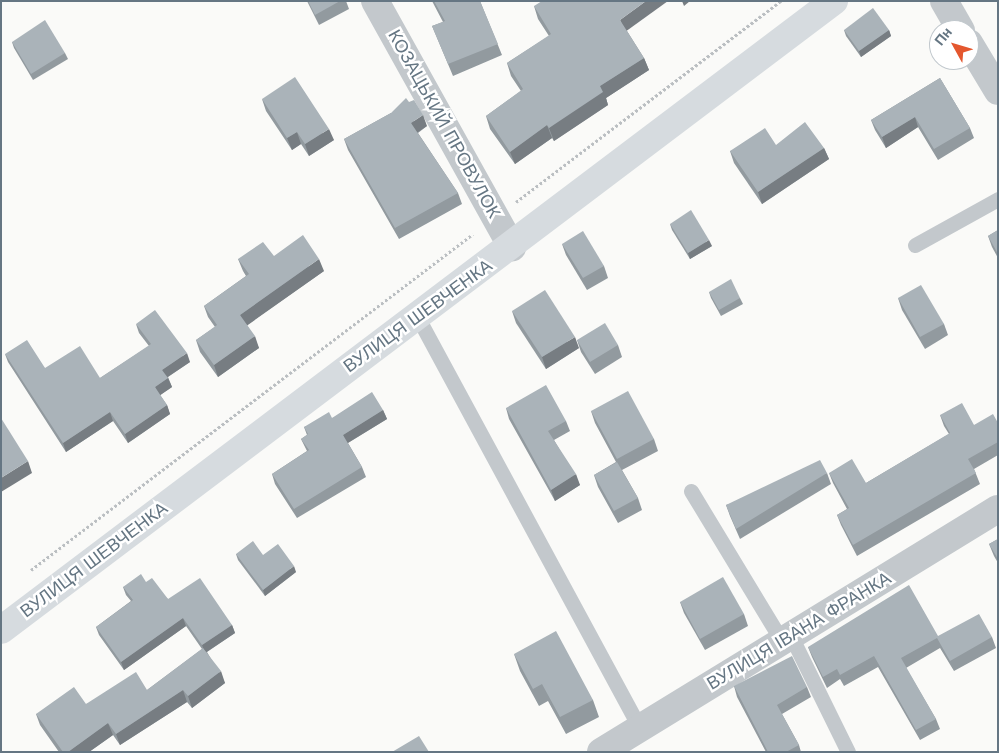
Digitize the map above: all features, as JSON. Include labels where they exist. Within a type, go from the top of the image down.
[{"type":"street","name":"КОЗАЦЬКИЙ ПРОВУЛОК","points":[[375,1],[512,247]]},
{"type":"street","name":"ВУЛИЦЯ ШЕВЧЕНКА","points":[[1,630],[417,316],[512,247],[834,1]]},
{"type":"street","points":[[944,1],[955,20]]},
{"type":"street","points":[[979,60],[998,91]]},
{"type":"street","name":"ВУЛИЦЯ ІВАНА ФРАНКА","points":[[601,752],[998,509]]},
{"type":"lane","points":[[915,245],[998,199]]},
{"type":"lane","points":[[417,316],[640,728]]},
{"type":"lane","points":[[691,490],[786,638],[848,752]]},
{"type":"path","points":[[25,575],[781,1]]},
{"type":"building","points":[[308,1],[340,1],[315,15]]},
{"type":"building","points":[[434,1],[480,1],[498,44],[448,64],[432,26],[445,21]]},
{"type":"building","points":[[542,1],[646,1],[620,20],[644,58],[600,86],[603,92],[549,128],[547,125],[510,152],[486,116],[523,89],[507,63],[551,34],[534,6]]},
{"type":"building","points":[[873,8],[889,30],[859,51],[844,30]]},
{"type":"building","points":[[45,20],[65,53],[31,74],[12,42]]},
{"type":"building","points":[[295,77],[329,129],[305,144],[297,132],[287,138],[262,99]]},
{"type":"building","points":[[940,78],[970,128],[934,149],[915,117],[882,137],[871,120]]},
{"type":"building","points":[[406,98],[409,102],[414,100],[423,115],[411,123],[458,193],[395,228],[344,139],[391,113]]},
{"type":"building","points":[[805,122],[824,148],[758,192],[730,151],[765,128],[776,145]]},
{"type":"building","points":[[691,210],[709,240],[688,253],[670,224]]},
{"type":"building","points":[[998,230],[998,254],[988,236]]},
{"type":"building","points":[[583,231],[604,266],[583,278],[562,244]]},
{"type":"building","points":[[303,235],[319,259],[240,315],[255,336],[214,365],[196,340],[217,325],[204,306],[249,274],[238,259],[263,242],[274,256]]},
{"type":"building","points":[[731,279],[740,298],[719,310],[709,292]]},
{"type":"building","points":[[921,285],[944,324],[920,337],[898,298]]},
{"type":"building","points":[[545,290],[575,337],[542,357],[512,311]]},
{"type":"building","points":[[155,310],[187,353],[162,370],[168,378],[155,387],[167,405],[125,434],[110,412],[63,443],[5,354],[27,340],[45,368],[80,346],[100,378],[151,344],[136,324]]},
{"type":"building","points":[[605,323],[618,345],[590,362],[577,340]]},
{"type":"building","points":[[546,385],[566,421],[548,431],[576,474],[551,490],[506,408]]},
{"type":"building","points":[[628,391],[654,439],[617,459],[591,411]]},
{"type":"building","points":[[372,392],[383,410],[343,435],[362,467],[294,509],[272,474],[309,450],[301,439],[308,434],[304,427],[329,412],[332,418]]},
{"type":"building","points":[[962,403],[974,425],[993,414],[998,423],[998,442],[968,459],[976,473],[853,545],[837,515],[849,508],[829,473],[852,459],[866,483],[950,433],[940,415]]},
{"type":"building","points":[[1,418],[28,461],[1,478]]},
{"type":"building","points":[[820,460],[827,473],[736,529],[726,505]]},
{"type":"building","points":[[617,462],[638,498],[614,511],[594,475]]},
{"type":"building","points":[[998,539],[998,559],[989,544]]},
{"type":"building","points":[[253,541],[263,555],[278,544],[294,566],[263,590],[236,554]]},
{"type":"building","points":[[141,574],[146,582],[152,578],[168,599],[200,578],[232,625],[202,645],[183,618],[121,662],[96,627],[133,600],[123,587]]},
{"type":"building","points":[[723,577],[744,614],[700,639],[680,602]]},
{"type":"building","points":[[909,585],[938,636],[979,614],[992,637],[950,661],[937,638],[901,658],[936,719],[916,730],[874,656],[840,675],[837,669],[823,677],[808,647]]},
{"type":"building","points":[[556,631],[593,700],[560,717],[542,684],[533,689],[514,654]]},
{"type":"building","points":[[203,648],[221,671],[188,696],[183,690],[116,734],[108,723],[68,752],[63,752],[36,714],[74,687],[86,704],[136,672],[147,690]]},
{"type":"building","points":[[792,656],[807,687],[777,705],[799,745],[786,752],[768,752],[734,686]]},
{"type":"building","points":[[419,736],[429,752],[392,752]]}]
